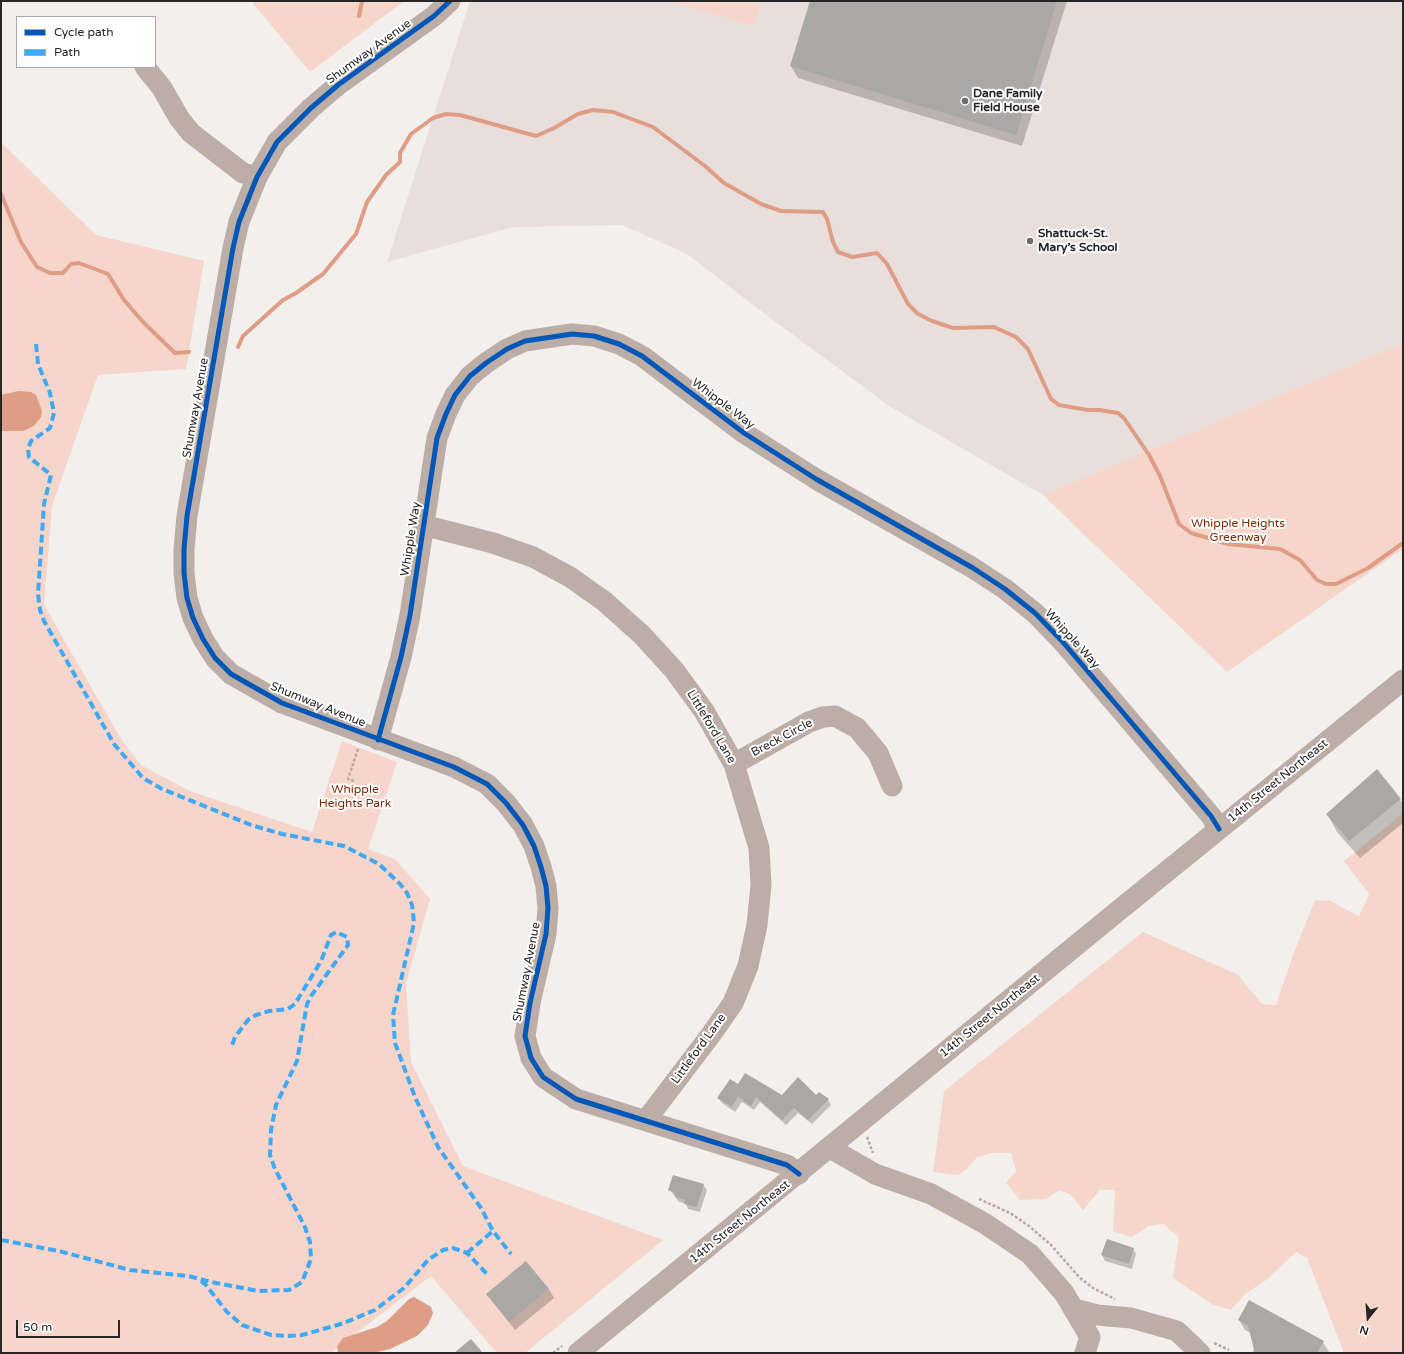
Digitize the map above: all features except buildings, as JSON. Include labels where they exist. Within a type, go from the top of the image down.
[{"type":"street","name":"Shumway Avenue","points":[[450,1],[434,16],[338,85],[311,108],[277,142],[257,177],[239,222],[233,248],[187,516],[184,550],[184,573],[187,598],[193,618],[203,639],[215,658],[231,674],[282,703],[454,767],[487,784],[506,803],[523,825],[534,846],[541,867],[546,886],[548,908],[546,934],[526,1020],[525,1036],[531,1058],[543,1077],[576,1099],[787,1165],[799,1174]]},
{"type":"street","points":[[146,68],[162,88],[179,118],[191,133],[243,173],[257,177]]},
{"type":"street","name":"Whipple Way","points":[[378,740],[401,657],[410,615],[437,438],[446,414],[456,395],[470,376],[508,349],[525,341],[572,334],[594,336],[618,344],[642,356],[744,433],[816,479],[1006,588],[1035,613],[1062,641],[1211,816],[1219,829]]},
{"type":"street","name":"Littleford Lane","points":[[424,525],[493,542],[533,557],[570,577],[604,601],[642,635],[674,670],[704,711],[734,764],[759,848],[761,885],[757,925],[748,966],[733,1003],[710,1036],[646,1120]]},
{"type":"street","name":"14th Street Northeast","points":[[578,1353],[1403,680]]},
{"type":"street","name":"Breck Circle","points":[[734,764],[809,722],[823,717],[835,716],[857,728],[878,753],[892,786]]},
{"type":"street","points":[[830,1148],[875,1174],[931,1194],[990,1226],[1030,1254],[1064,1293],[1074,1309],[1092,1348]]},
{"type":"street","points":[[1074,1309],[1097,1315],[1131,1318],[1176,1331],[1200,1353]]},
{"type":"shaded area","name":"Shattuck-St. Mary’s School","points":[[470,1],[1403,1],[1403,343],[1043,495],[889,406],[687,254],[622,225],[513,227],[387,262]]},
{"type":"shaded area","points":[[18,391],[31,392],[36,395],[42,411],[41,417],[34,426],[23,431],[1,431],[1,395]]},
{"type":"shaded area","points":[[414,1297],[431,1307],[433,1313],[428,1325],[417,1336],[390,1349],[373,1353],[338,1353],[337,1346],[343,1338],[377,1327],[387,1321],[409,1299]]},
{"type":"green space","points":[[251,1],[404,1],[310,72]]},
{"type":"green space","points":[[670,1],[761,1],[754,26]]},
{"type":"green space","name":"Whipple Heights Park","points":[[1,142],[96,235],[204,261],[186,369],[98,375],[52,506],[44,605],[121,739],[141,765],[190,791],[312,832],[342,741],[397,762],[368,849],[395,859],[430,899],[406,983],[411,1062],[463,1166],[663,1240],[525,1353],[497,1353],[431,1276],[330,1353],[1,1353]]},
{"type":"green space","name":"Whipple Heights Greenway","points":[[1403,343],[1403,571],[1401,550],[1227,672],[1043,495]]},
{"type":"green space","points":[[1402,814],[1403,1353],[1344,1353],[1307,1258],[1296,1252],[1266,1280],[1245,1294],[1231,1310],[1212,1304],[1173,1278],[1179,1237],[1163,1224],[1149,1226],[1131,1237],[1113,1231],[1115,1190],[1100,1190],[1083,1210],[1071,1195],[1060,1190],[1046,1199],[1020,1200],[1006,1183],[1016,1171],[1011,1153],[993,1153],[977,1157],[967,1169],[958,1175],[933,1172],[944,1091],[1143,932],[1238,975],[1262,1004],[1276,1005],[1293,955],[1315,900],[1330,901],[1359,916],[1369,894],[1344,861]]},
{"type":"waterway","points":[[359,16],[362,1]]},
{"type":"waterway","points":[[238,347],[243,336],[283,300],[296,293],[323,274],[356,234],[367,202],[386,175],[400,162],[400,153],[411,134],[433,118],[446,114],[460,115],[536,136],[554,128],[578,114],[593,110],[613,112],[653,127],[705,166],[724,183],[761,204],[781,211],[823,212],[827,219],[833,242],[838,252],[852,257],[877,253],[887,264],[908,304],[918,314],[932,321],[953,328],[994,327],[1016,337],[1028,349],[1051,399],[1059,405],[1118,413],[1124,418],[1149,455],[1160,476],[1179,524],[1191,533],[1228,544],[1280,549],[1300,560],[1317,580],[1326,584],[1336,584],[1368,568],[1403,543]]},
{"type":"waterway","points":[[1,194],[21,242],[37,267],[50,273],[63,273],[71,264],[79,263],[108,274],[124,300],[143,322],[175,353],[189,352]]},
{"type":"marked path","points":[[36,344],[38,364],[50,393],[54,413],[50,428],[31,441],[28,449],[29,457],[51,475],[44,504],[38,594],[40,610],[44,621],[114,744],[143,778],[162,789],[251,825],[282,834],[344,846],[379,864],[400,884],[407,893],[412,905],[414,923],[393,1015],[395,1043],[415,1097],[438,1147],[481,1208],[493,1231],[511,1254]]},
{"type":"marked path","points":[[1,1240],[59,1251],[130,1270],[188,1276],[258,1291],[289,1290],[302,1282],[311,1259],[310,1242],[305,1227],[275,1169],[270,1155],[271,1130],[276,1105],[297,1061],[307,1004],[311,996],[348,945],[347,937],[336,932],[331,935],[321,961],[295,1004],[288,1009],[269,1011],[256,1015],[248,1020],[235,1037],[231,1048]]},
{"type":"marked path","points":[[467,1253],[493,1231]]},
{"type":"marked path","points":[[201,1281],[206,1285],[227,1312],[242,1325],[271,1335],[286,1336],[302,1335],[344,1323],[375,1310],[404,1288],[428,1260],[443,1250],[453,1248],[467,1253],[487,1274]]},
{"type":"cycle path","points":[[450,1],[434,16],[338,85],[311,108],[277,142],[257,177],[239,222],[233,248],[187,516],[184,549],[184,573],[187,598],[193,618],[203,639],[215,658],[231,674],[282,703],[454,767],[487,784],[506,803],[523,825],[534,846],[541,867],[546,886],[548,908],[546,934],[530,1003],[525,1036],[531,1058],[543,1077],[576,1099],[787,1165],[799,1174]]},
{"type":"cycle path","points":[[378,740],[401,657],[410,615],[437,438],[455,395],[470,376],[486,363],[507,349],[525,341],[572,334],[594,336],[619,344],[642,356],[744,433],[816,479],[973,568],[1005,589],[1035,613],[1062,641],[1211,816],[1219,829]]},
{"type":"place","name":"Dane Family Field House","points":[[965,101]]},
{"type":"place","name":"Shattuck-St. Mary’s School","points":[[1030,241]]}]
